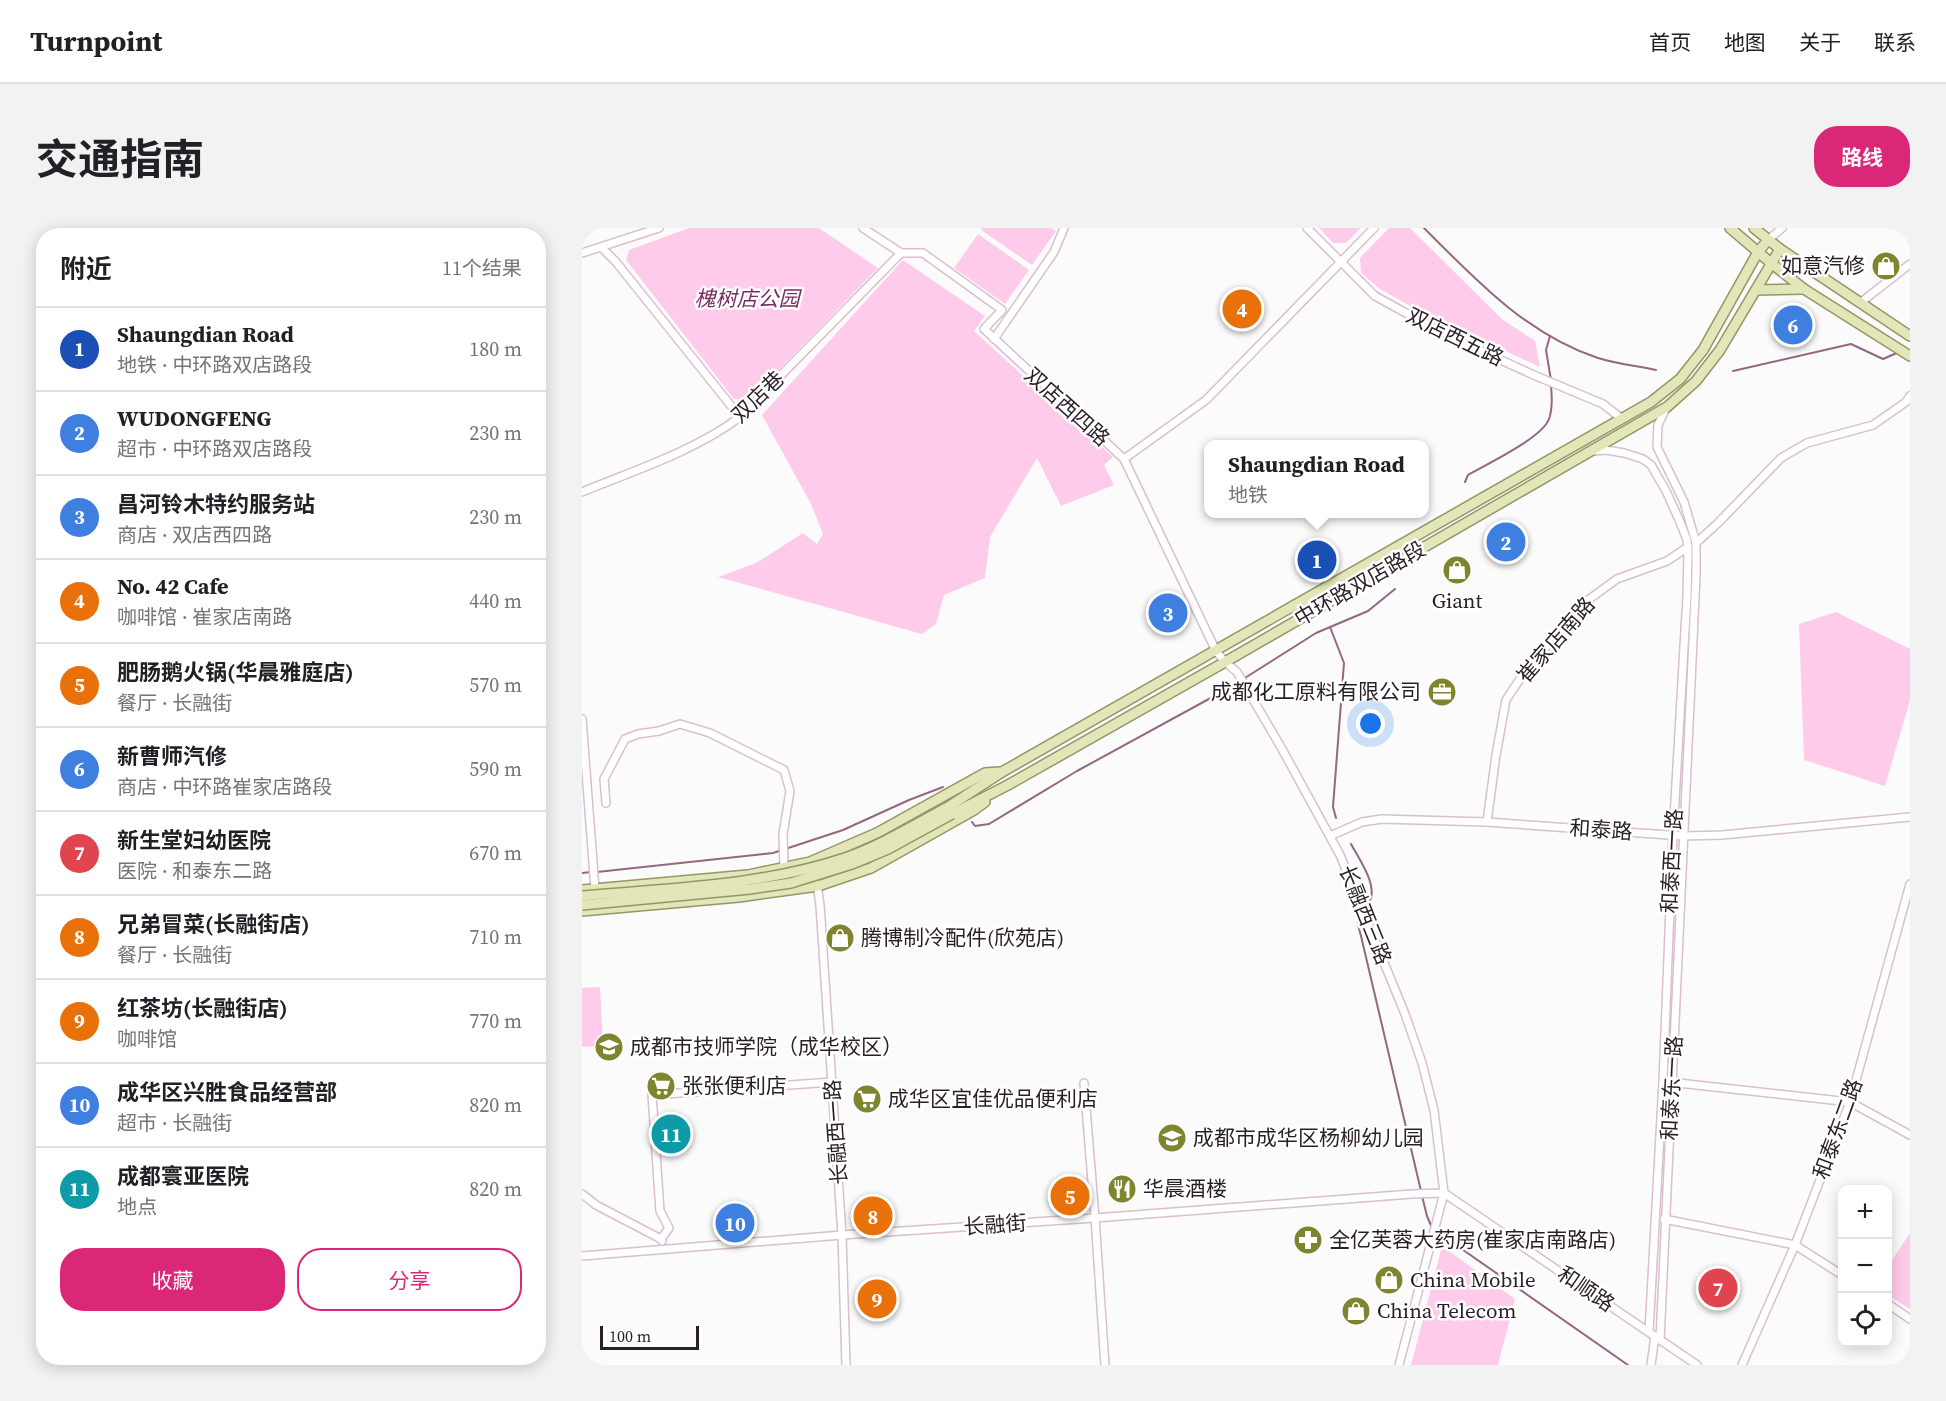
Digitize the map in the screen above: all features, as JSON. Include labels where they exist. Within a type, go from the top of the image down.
[{"type":"main road","points":[[1730,228],[1804,288],[1910,356]]},
{"type":"main road","points":[[1754,228],[1780,249],[1907,332]]},
{"type":"main road","name":"中环路双店路段","points":[[1002,772],[1651,402],[1680,379],[1703,350],[1758,252],[1768,240]]},
{"type":"main road","name":"中环路双店路段","points":[[1008,785],[1667,407],[1696,381],[1720,350],[1780,249]]},
{"type":"main road","points":[[1756,290],[1804,288]]},
{"type":"main road","points":[[582,905],[791,883],[852,864],[888,849],[950,810],[1002,772]]},
{"type":"main road","points":[[582,890],[748,875],[810,862],[878,834],[985,773],[1002,772]]},
{"type":"main road","points":[[582,896],[748,881],[795,872],[846,857],[884,842],[1008,785]]},
{"type":"main road","points":[[582,910],[739,897],[818,886],[871,868],[974,810],[1008,785]]},
{"type":"street","points":[[582,253],[658,228]]},
{"type":"street","points":[[864,228],[901,253],[923,254],[1002,310],[984,329],[994,339],[1054,252],[1064,228]]},
{"type":"street","name":"双店西五路","points":[[1307,228],[1375,296],[1449,336],[1603,404],[1622,418]]},
{"type":"street","points":[[1124,459],[1206,400],[1374,228]]},
{"type":"street","points":[[1768,240],[1782,228]]},
{"type":"street","points":[[602,248],[740,417]]},
{"type":"street","name":"双店巷","points":[[582,492],[696,445],[720,432],[740,417],[901,253]]},
{"type":"street","points":[[1860,303],[1910,264]]},
{"type":"street","name":"双店西四路","points":[[994,339],[1124,459],[1216,651],[1225,662]]},
{"type":"street","points":[[1696,543],[1780,458],[1808,443],[1873,424],[1906,402],[1910,396]]},
{"type":"street","name":"和泰西一路","points":[[1667,407],[1658,424],[1657,447],[1684,502],[1696,543],[1683,836]]},
{"type":"street","name":"和泰西一路","points":[[1588,452],[1606,450],[1623,453],[1643,459],[1651,465],[1680,522],[1688,547],[1655,1219],[1655,1336]]},
{"type":"street","name":"崔家店南路","points":[[1486,822],[1506,700],[1528,667],[1588,600],[1617,579],[1667,561],[1688,547]]},
{"type":"street","name":"长融西三路","points":[[1225,662],[1237,672],[1247,688],[1340,855],[1422,1062],[1434,1110],[1444,1193],[1400,1365]]},
{"type":"street","points":[[582,719],[595,889]]},
{"type":"street","points":[[606,802],[604,779],[625,739],[680,724],[710,734],[784,770],[790,791],[783,834],[784,868]]},
{"type":"street","name":"和泰路","points":[[1330,836],[1362,822],[1382,819],[1486,822],[1683,836],[1910,817]]},
{"type":"street","name":"和泰东一路","points":[[1655,1336],[1666,1220],[1683,836]]},
{"type":"street","name":"长融西一路","points":[[810,862],[818,886],[842,1235],[846,1365]]},
{"type":"street","name":"和泰东二路","points":[[1742,1365],[1795,1245],[1850,1102],[1910,884]]},
{"type":"street","points":[[1663,1081],[1850,1102],[1910,1135]]},
{"type":"street","points":[[661,1239],[669,1228],[660,1211],[652,1095],[832,1082]]},
{"type":"street","points":[[1084,1083],[1105,1365]]},
{"type":"street","name":"长融街","points":[[582,1257],[842,1235],[1444,1193]]},
{"type":"street","name":"和顺路","points":[[1444,1193],[1697,1365]]},
{"type":"street","points":[[582,1194],[596,1205],[661,1239],[664,1250]]},
{"type":"street","points":[[1655,1219],[1795,1245],[1838,1272]]},
{"type":"street","points":[[1892,1307],[1910,1319]]},
{"type":"street","points":[[1651,1365],[1655,1336]]},
{"type":"green space","name":"槐树店公园","points":[[689,228],[819,228],[878,268],[749,400],[734,399],[626,260],[629,250]]},
{"type":"green space","points":[[982,228],[1051,228],[1056,231],[1032,265],[981,230]]},
{"type":"green space","points":[[1319,228],[1361,228],[1346,243],[1333,243]]},
{"type":"green space","points":[[1389,228],[1410,228],[1503,320],[1535,341],[1540,367],[1421,312],[1380,289],[1361,273],[1360,258]]},
{"type":"green space","points":[[978,234],[1029,270],[1005,304],[954,268]]},
{"type":"green space","points":[[903,260],[985,316],[974,331],[1113,457],[1104,465],[1114,485],[1061,506],[1037,458],[990,537],[985,578],[944,595],[936,624],[922,634],[718,577],[756,563],[803,533],[817,544],[823,534],[811,504],[762,415]]},
{"type":"green space","points":[[1836,612],[1910,649],[1910,700],[1885,786],[1804,760],[1799,624]]},
{"type":"green space","points":[[600,987],[603,1046],[582,1047],[582,988]]},
{"type":"green space","points":[[1910,1233],[1910,1309],[1892,1298],[1892,1260]]},
{"type":"green space","points":[[1442,1246],[1515,1299],[1498,1365],[1411,1365]]},
{"type":"waterway","points":[[1424,228],[1504,304],[1548,335],[1598,358],[1656,370]]},
{"type":"waterway","points":[[1550,336],[1546,350],[1551,380]]},
{"type":"waterway","points":[[1733,371],[1851,344],[1883,359],[1899,352]]},
{"type":"waterway","points":[[1465,482],[1468,475],[1525,442],[1544,426],[1551,411],[1551,386]]},
{"type":"waterway","points":[[972,822],[975,826],[989,824],[1077,771],[1229,688],[1316,633],[1368,611],[1395,589]]},
{"type":"waterway","points":[[1330,627],[1344,663],[1333,807],[1336,818]]},
{"type":"waterway","points":[[597,872],[773,853],[843,830],[943,787]]},
{"type":"waterway","points":[[1351,844],[1371,884],[1372,892],[1366,907]]},
{"type":"waterway","points":[[582,873],[591,872]]},
{"type":"waterway","points":[[1359,915],[1358,925],[1421,1191]]},
{"type":"waterway","points":[[1422,1196],[1432,1228]]},
{"type":"waterway","points":[[1436,1231],[1628,1365]]},
{"type":"place","name":"如意汽修","points":[[1886,266]]},
{"type":"place","name":"No. 42 Cafe","points":[[1242,309]]},
{"type":"place","name":"新曹师汽修","points":[[1793,325]]},
{"type":"place","name":"WUDONGFENG","points":[[1506,542]]},
{"type":"place","name":"Shaungdian Road","points":[[1317,560]]},
{"type":"place","name":"Giant","points":[[1457,570]]},
{"type":"place","name":"昌河铃木特约服务站","points":[[1168,613]]},
{"type":"place","name":"成都化工原料有限公司","points":[[1442,692]]},
{"type":"place","name":"腾博制冷配件(欣苑店)","points":[[840,938]]},
{"type":"place","name":"成都市技师学院（成华校区）","points":[[609,1047]]},
{"type":"place","name":"张张便利店","points":[[661,1086]]},
{"type":"place","name":"成华区宜佳优品便利店","points":[[867,1099]]},
{"type":"place","name":"成都寰亚医院","points":[[671,1134]]},
{"type":"place","name":"成都市成华区杨柳幼儿园","points":[[1172,1138]]},
{"type":"place","name":"华晨酒楼","points":[[1122,1189]]},
{"type":"place","name":"肥肠鹅火锅(华晨雅庭店)","points":[[1070,1196]]},
{"type":"place","name":"兄弟冒菜(长融街店)","points":[[873,1216]]},
{"type":"place","name":"成华区兴胜食品经营部","points":[[735,1223]]},
{"type":"place","name":"全亿芙蓉大药房(崔家店南路店)","points":[[1308,1240]]},
{"type":"place","name":"China Mobile","points":[[1389,1280]]},
{"type":"place","name":"新生堂妇幼医院","points":[[1718,1288]]},
{"type":"place","name":"红茶坊(长融街店)","points":[[877,1299]]},
{"type":"place","name":"China Telecom","points":[[1356,1311]]}]
